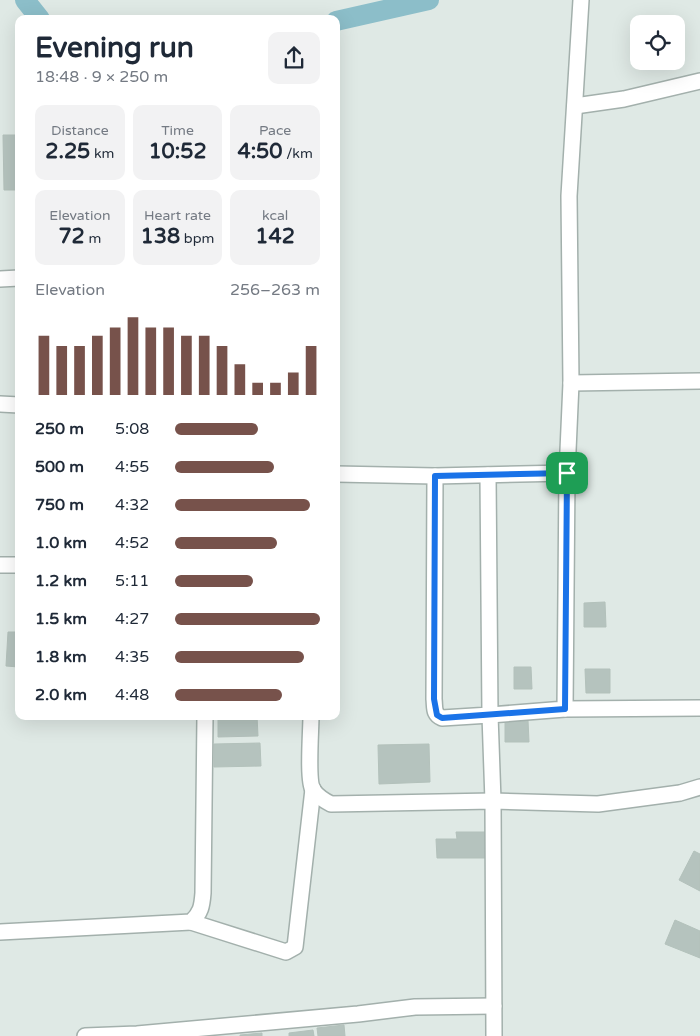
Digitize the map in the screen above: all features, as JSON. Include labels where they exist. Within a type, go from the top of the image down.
[{"type":"street","points":[[565,709],[567,473],[571,383],[569,196],[581,0]]},
{"type":"street","points":[[575,106],[624,98],[700,81]]},
{"type":"street","points":[[0,279],[15,278]]},
{"type":"street","points":[[571,383],[700,381]]},
{"type":"street","points":[[0,404],[15,405]]},
{"type":"street","points":[[340,474],[435,476],[567,473]]},
{"type":"street","points":[[488,475],[490,715],[493,801],[494,1036]]},
{"type":"street","points":[[435,476],[435,712],[437,715],[442,718],[565,709],[700,708]]},
{"type":"street","points":[[0,565],[15,565]]},
{"type":"street","points":[[191,922],[199,915],[202,908],[205,720]]},
{"type":"street","points":[[0,932],[191,922],[286,952],[294,947],[313,789],[311,779],[311,720]]},
{"type":"street","points":[[313,789],[322,800],[331,804],[493,801],[598,804],[671,794],[700,787]]},
{"type":"street","points":[[85,1036],[137,1034],[416,1007],[494,1006]]},
{"type":"building","points":[[3,135],[15,135],[15,190],[4,190]]},
{"type":"building","points":[[605,602],[606,627],[584,627],[584,603]]},
{"type":"building","points":[[8,632],[15,632],[15,667],[6,666]]},
{"type":"building","points":[[514,667],[531,667],[532,689],[514,689]]},
{"type":"building","points":[[585,669],[610,669],[610,693],[586,693]]},
{"type":"building","points":[[218,720],[257,720],[258,736],[218,737]]},
{"type":"building","points":[[505,720],[528,720],[529,742],[505,742]]},
{"type":"building","points":[[260,743],[261,766],[214,767],[214,744]]},
{"type":"building","points":[[429,744],[430,782],[379,784],[378,745]]},
{"type":"building","points":[[456,832],[488,832],[489,858],[437,858],[436,839],[457,839]]},
{"type":"building","points":[[694,851],[700,854],[700,891],[679,880]]},
{"type":"building","points":[[675,920],[700,931],[700,958],[665,944]]},
{"type":"building","points":[[344,1025],[345,1036],[318,1036],[317,1028]]},
{"type":"building","points":[[313,1030],[314,1036],[289,1036],[289,1033]]},
{"type":"building","points":[[262,1033],[262,1036],[240,1036],[240,1035]]},
{"type":"waterway","points":[[25,0],[37,15]]},
{"type":"waterway","points":[[340,20],[429,0]]},
{"type":"route","points":[[567,473],[565,709],[442,718],[435,712],[434,699],[435,476],[567,473]]}]
